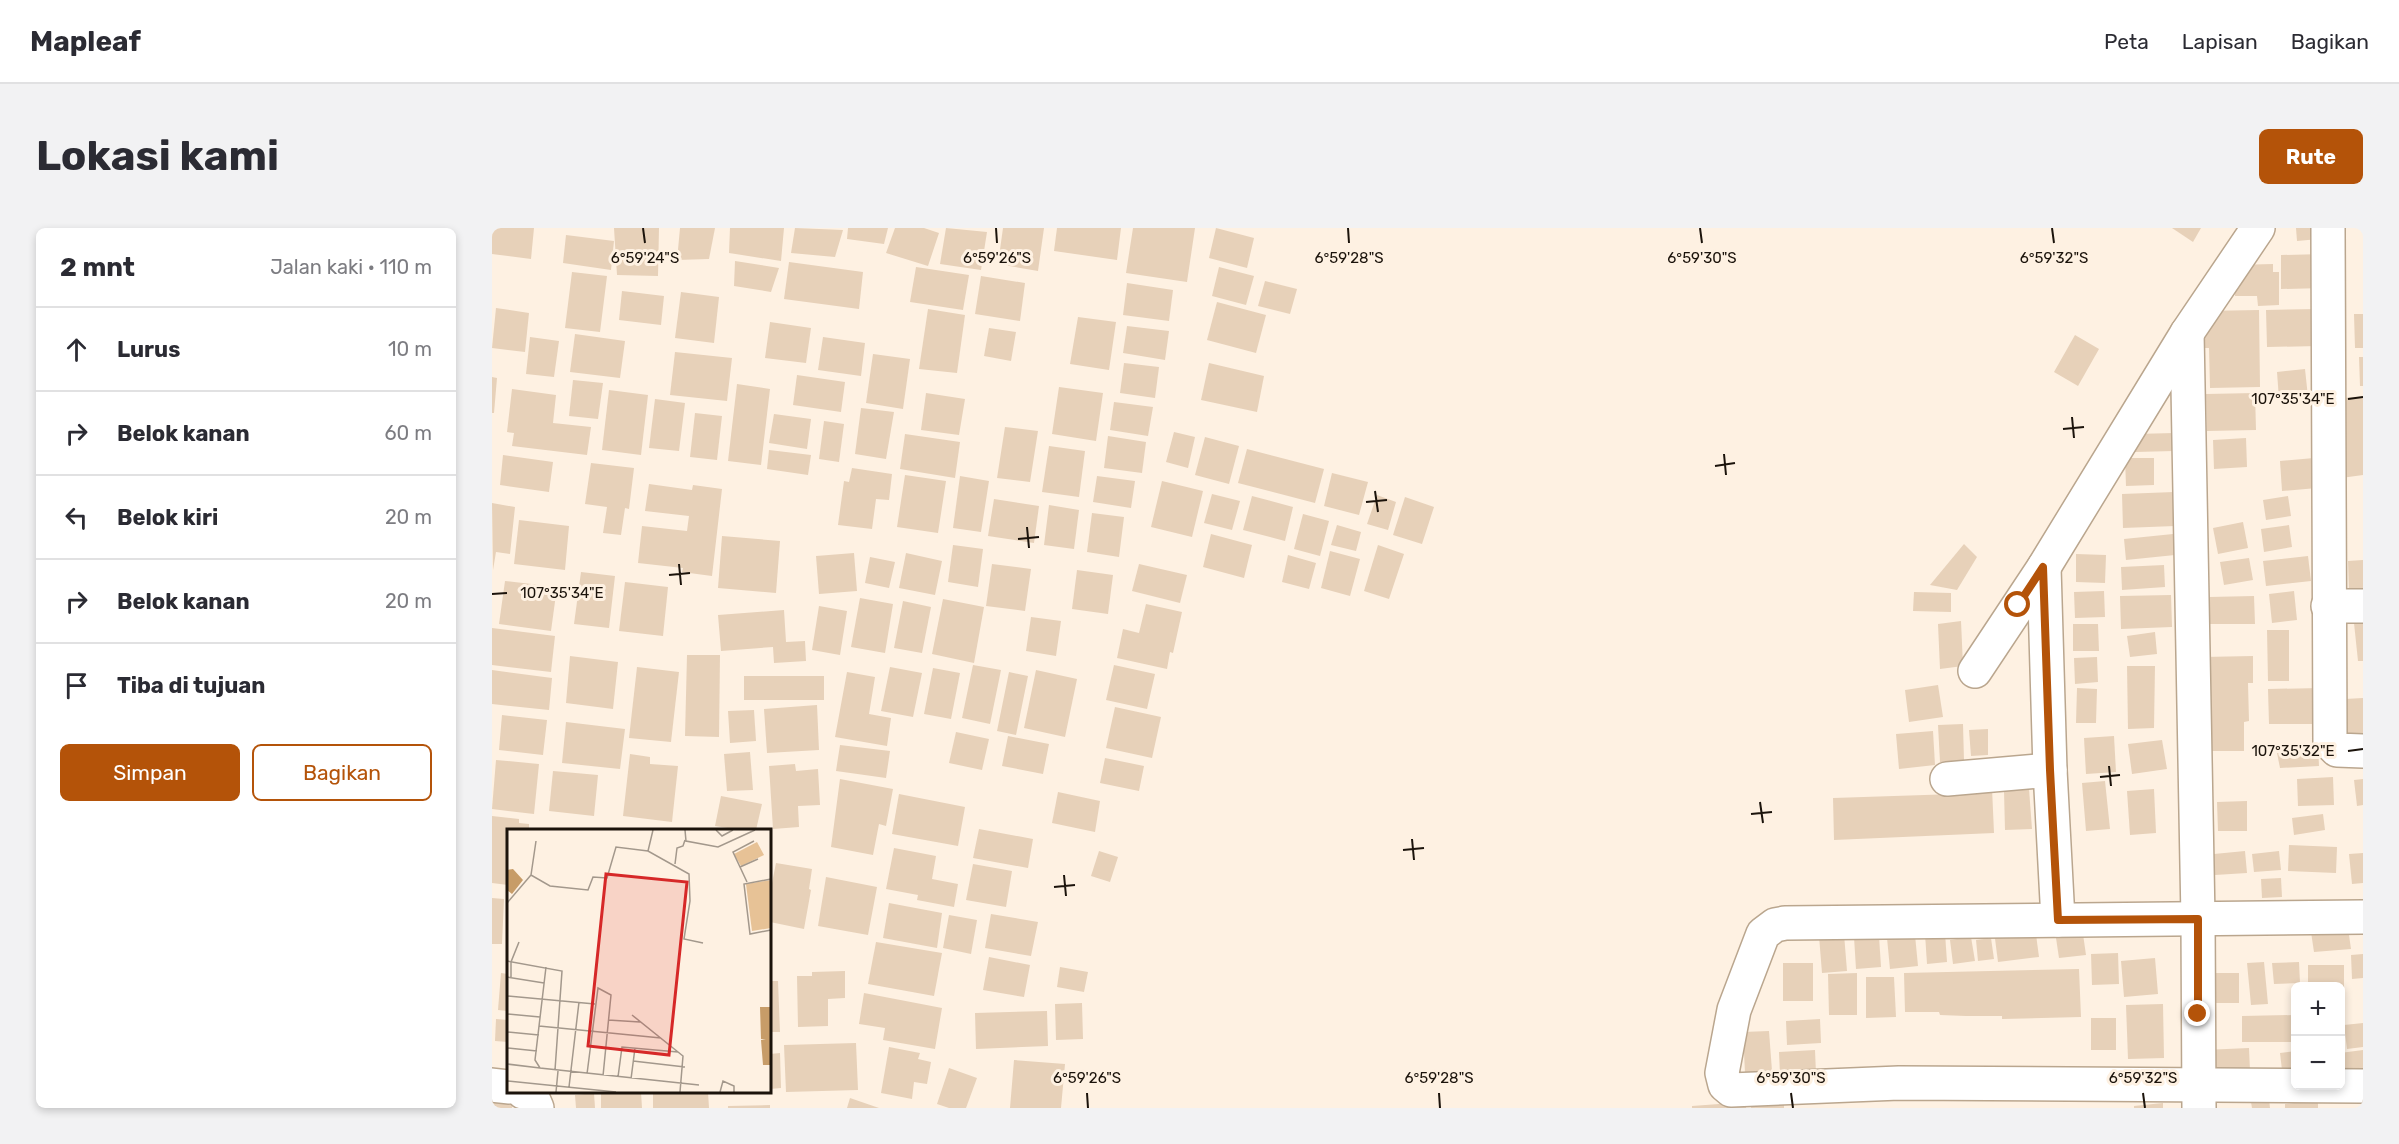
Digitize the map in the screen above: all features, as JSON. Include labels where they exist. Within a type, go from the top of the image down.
[{"type":"street","points":[[1975,671],[2043,567],[2187,333],[2258,228]]},
{"type":"street","points":[[2328,228],[2330,743],[2337,750],[2363,752]]},
{"type":"street","points":[[2187,333],[2199,1097]]},
{"type":"street","points":[[2043,567],[2058,920]]},
{"type":"street","points":[[2328,606],[2363,606]]},
{"type":"street","points":[[1947,779],[2050,770]]},
{"type":"street","points":[[2363,917],[1785,923],[1775,925],[1762,934],[1734,1010],[1722,1073],[1725,1085],[1731,1090],[1899,1096],[2199,1097],[2363,1086]]},
{"type":"street","points":[[492,1085],[507,1087]]},
{"type":"street","points":[[526,1093],[531,1094],[537,1108]]},
{"type":"building","points":[[492,228],[534,228],[531,259],[492,254]]},
{"type":"building","points":[[614,228],[659,228],[658,276],[617,275]]},
{"type":"building","points":[[680,228],[715,228],[709,259],[677,260]]},
{"type":"building","points":[[730,228],[784,228],[781,261],[729,253]]},
{"type":"building","points":[[795,228],[843,230],[835,257],[791,253]]},
{"type":"building","points":[[848,228],[888,228],[884,244],[847,239]]},
{"type":"building","points":[[895,228],[924,228],[939,233],[928,266],[886,253]]},
{"type":"building","points":[[946,228],[987,232],[981,270],[940,264]]},
{"type":"building","points":[[1003,228],[1044,228],[1038,271],[998,264]]},
{"type":"building","points":[[1057,228],[1121,228],[1117,260],[1054,251]]},
{"type":"building","points":[[1133,228],[1195,228],[1187,282],[1126,273]]},
{"type":"building","points":[[1216,228],[1254,238],[1247,268],[1209,258]]},
{"type":"building","points":[[2172,228],[2201,228],[2193,242]]},
{"type":"building","points":[[2296,228],[2318,228],[2319,239],[2297,241]]},
{"type":"building","points":[[566,235],[614,241],[611,270],[563,263]]},
{"type":"building","points":[[2323,254],[2324,288],[2281,289],[2281,255]]},
{"type":"building","points":[[735,261],[779,268],[771,292],[734,286]]},
{"type":"building","points":[[789,262],[863,272],[859,309],[784,299]]},
{"type":"building","points":[[2273,264],[2273,272],[2279,272],[2279,305],[2258,306],[2257,296],[2235,296],[2234,265]]},
{"type":"building","points":[[916,267],[969,275],[963,310],[910,302]]},
{"type":"building","points":[[1219,267],[1254,276],[1246,305],[1212,296]]},
{"type":"building","points":[[572,272],[607,276],[600,332],[565,328]]},
{"type":"building","points":[[981,276],[1025,283],[1020,321],[975,314]]},
{"type":"building","points":[[1265,281],[1297,289],[1290,314],[1258,306]]},
{"type":"building","points":[[1127,283],[1173,290],[1169,321],[1123,315]]},
{"type":"building","points":[[622,291],[664,296],[661,325],[619,320]]},
{"type":"building","points":[[681,292],[719,297],[714,343],[675,338]]},
{"type":"building","points":[[1217,302],[1266,315],[1256,353],[1207,340]]},
{"type":"building","points":[[496,308],[529,313],[525,352],[492,348]]},
{"type":"building","points":[[928,309],[965,315],[957,373],[919,369]]},
{"type":"building","points":[[2318,309],[2318,346],[2267,347],[2266,310]]},
{"type":"building","points":[[2259,310],[2260,387],[2210,388],[2209,348],[2205,348],[2204,311]]},
{"type":"building","points":[[2354,314],[2363,314],[2363,348],[2355,348]]},
{"type":"building","points":[[1078,317],[1116,322],[1109,370],[1070,364]]},
{"type":"building","points":[[770,322],[811,328],[806,363],[765,358]]},
{"type":"building","points":[[1127,326],[1169,331],[1165,360],[1123,353]]},
{"type":"building","points":[[989,328],[1016,332],[1011,361],[984,356]]},
{"type":"building","points":[[575,334],[625,341],[620,378],[570,372]]},
{"type":"building","points":[[2075,335],[2099,349],[2078,386],[2054,372]]},
{"type":"building","points":[[530,337],[559,341],[554,377],[526,374]]},
{"type":"building","points":[[823,337],[865,343],[861,376],[818,370]]},
{"type":"building","points":[[675,352],[732,358],[727,401],[670,395]]},
{"type":"building","points":[[873,354],[910,359],[903,409],[866,403]]},
{"type":"building","points":[[2359,357],[2363,357],[2363,386],[2360,386]]},
{"type":"building","points":[[1124,363],[1159,367],[1155,398],[1120,393]]},
{"type":"building","points":[[1209,363],[1264,376],[1257,412],[1201,400]]},
{"type":"building","points":[[2305,369],[2308,397],[2279,399],[2277,372]]},
{"type":"building","points":[[797,375],[845,382],[841,412],[793,405]]},
{"type":"building","points":[[492,377],[497,378],[494,413],[492,413]]},
{"type":"building","points":[[573,380],[603,383],[598,419],[569,416]]},
{"type":"building","points":[[737,384],[770,389],[761,465],[728,461]]},
{"type":"building","points":[[1059,387],[1103,393],[1096,441],[1052,434]]},
{"type":"building","points":[[512,389],[556,395],[553,423],[591,427],[587,455],[512,446],[514,433],[507,432]]},
{"type":"building","points":[[609,390],[648,395],[641,455],[602,450]]},
{"type":"building","points":[[926,393],[965,399],[959,435],[921,430]]},
{"type":"building","points":[[2255,393],[2256,430],[2207,431],[2206,394]]},
{"type":"building","points":[[2363,397],[2363,475],[2341,478],[2341,398]]},
{"type":"building","points":[[655,399],[685,403],[679,451],[649,448]]},
{"type":"building","points":[[1114,402],[1153,407],[1148,436],[1110,430]]},
{"type":"building","points":[[861,408],[894,412],[886,459],[855,454]]},
{"type":"building","points":[[695,413],[722,416],[717,460],[690,457]]},
{"type":"building","points":[[774,414],[811,419],[807,449],[769,443]]},
{"type":"building","points":[[824,421],[844,424],[839,462],[819,459]]},
{"type":"building","points":[[1005,427],[1038,431],[1030,482],[997,478]]},
{"type":"building","points":[[1174,432],[1195,437],[1188,468],[1166,462]]},
{"type":"building","points":[[2174,433],[2174,451],[2135,452],[2135,434]]},
{"type":"building","points":[[905,434],[960,442],[955,478],[900,469]]},
{"type":"building","points":[[1108,436],[1146,442],[1142,473],[1104,468]]},
{"type":"building","points":[[1205,437],[1239,446],[1229,484],[1195,475]]},
{"type":"building","points":[[2246,438],[2247,467],[2214,469],[2213,440]]},
{"type":"building","points":[[1049,446],[1085,451],[1079,497],[1042,492]]},
{"type":"building","points":[[1247,449],[1324,469],[1315,503],[1238,483]]},
{"type":"building","points":[[769,450],[811,455],[808,475],[767,469]]},
{"type":"building","points":[[503,455],[553,462],[549,492],[500,485]]},
{"type":"building","points":[[2125,458],[2154,458],[2154,485],[2126,486]]},
{"type":"building","points":[[2314,458],[2317,488],[2282,491],[2280,461]]},
{"type":"building","points":[[591,463],[634,468],[629,509],[625,508],[621,535],[603,533],[607,507],[585,504]]},
{"type":"building","points":[[852,468],[892,474],[889,500],[876,499],[872,529],[838,525],[844,481],[849,482]]},
{"type":"building","points":[[1332,473],[1368,482],[1359,515],[1324,506]]},
{"type":"building","points":[[905,475],[946,481],[938,533],[897,527]]},
{"type":"building","points":[[960,476],[989,481],[981,532],[953,528]]},
{"type":"building","points":[[1097,476],[1135,481],[1131,508],[1093,502]]},
{"type":"building","points":[[1162,481],[1203,491],[1192,537],[1151,527]]},
{"type":"building","points":[[649,484],[692,490],[693,485],[722,489],[712,576],[682,572],[683,568],[638,563],[642,526],[687,531],[689,516],[645,511]]},
{"type":"building","points":[[2174,492],[2175,526],[2123,528],[2122,494]]},
{"type":"building","points":[[1212,494],[1240,501],[1232,530],[1204,523]]},
{"type":"building","points":[[1377,495],[1396,502],[1388,530],[1367,524]]},
{"type":"building","points":[[1252,496],[1293,507],[1285,541],[1243,530]]},
{"type":"building","points":[[2288,496],[2291,516],[2266,520],[2263,500]]},
{"type":"building","points":[[1405,497],[1434,507],[1422,544],[1393,535]]},
{"type":"building","points":[[994,499],[1039,506],[1034,543],[988,536]]},
{"type":"building","points":[[492,503],[515,507],[510,554],[496,552],[493,570]]},
{"type":"building","points":[[1049,505],[1079,510],[1074,549],[1044,545]]},
{"type":"building","points":[[1092,513],[1124,517],[1119,557],[1087,552]]},
{"type":"building","points":[[1303,514],[1329,521],[1320,556],[1294,549]]},
{"type":"building","points":[[519,520],[569,526],[565,570],[514,564]]},
{"type":"building","points":[[2243,522],[2248,548],[2218,554],[2213,528]]},
{"type":"building","points":[[1337,525],[1361,532],[1356,551],[1331,545]]},
{"type":"building","points":[[2289,525],[2292,547],[2264,552],[2261,529]]},
{"type":"building","points":[[1211,534],[1252,545],[1244,578],[1203,567]]},
{"type":"building","points":[[2173,534],[2175,555],[2126,560],[2124,539]]},
{"type":"building","points":[[722,536],[780,541],[776,593],[718,588]]},
{"type":"building","points":[[1964,544],[1977,557],[1957,590],[1930,585]]},
{"type":"building","points":[[953,545],[983,549],[978,587],[948,582]]},
{"type":"building","points":[[1378,545],[1404,554],[1389,599],[1364,591]]},
{"type":"building","points":[[1330,551],[1360,559],[1350,596],[1321,588]]},
{"type":"building","points":[[854,553],[857,591],[819,594],[816,556]]},
{"type":"building","points":[[906,553],[942,561],[935,595],[899,588]]},
{"type":"building","points":[[2076,554],[2106,555],[2105,583],[2076,582]]},
{"type":"building","points":[[1288,555],[1316,563],[1309,589],[1282,582]]},
{"type":"building","points":[[2308,556],[2311,581],[2266,586],[2263,561]]},
{"type":"building","points":[[870,557],[895,562],[889,588],[865,583]]},
{"type":"building","points":[[2249,558],[2253,580],[2224,585],[2220,562]]},
{"type":"building","points":[[2363,560],[2363,592],[2349,592],[2348,561]]},
{"type":"building","points":[[992,564],[1031,569],[1025,611],[986,606]]},
{"type":"building","points":[[1139,564],[1187,575],[1180,603],[1132,591]]},
{"type":"building","points":[[2164,565],[2165,587],[2122,590],[2121,567]]},
{"type":"building","points":[[1077,570],[1113,575],[1108,614],[1072,609]]},
{"type":"building","points":[[581,572],[615,576],[609,628],[574,624]]},
{"type":"building","points":[[505,581],[557,587],[551,631],[499,624]]},
{"type":"building","points":[[625,582],[668,587],[663,636],[619,631]]},
{"type":"building","points":[[2104,591],[2105,617],[2075,618],[2074,592]]},
{"type":"building","points":[[2294,591],[2297,620],[2272,623],[2269,594]]},
{"type":"building","points":[[1914,592],[1951,593],[1951,612],[1913,611]]},
{"type":"building","points":[[2171,595],[2172,627],[2121,629],[2120,596]]},
{"type":"building","points":[[2254,596],[2255,624],[2209,624],[2209,597]]},
{"type":"building","points":[[860,598],[893,604],[885,653],[851,647]]},
{"type":"building","points":[[943,599],[984,607],[974,663],[932,654]]},
{"type":"building","points":[[903,601],[931,607],[922,653],[894,648]]},
{"type":"building","points":[[1146,604],[1182,612],[1167,669],[1117,658],[1123,629],[1139,633]]},
{"type":"building","points":[[819,606],[847,611],[840,655],[812,650]]},
{"type":"building","points":[[784,610],[786,642],[805,641],[806,661],[774,663],[773,647],[721,651],[718,615]]},
{"type":"building","points":[[1031,617],[1061,621],[1056,656],[1026,651]]},
{"type":"building","points":[[1961,621],[1963,666],[1940,669],[1938,624]]},
{"type":"building","points":[[2363,622],[2363,661],[2358,661],[2354,623]]},
{"type":"building","points":[[2073,624],[2098,624],[2099,651],[2073,651]]},
{"type":"building","points":[[492,628],[555,636],[551,672],[492,665]]},
{"type":"building","points":[[2267,630],[2289,630],[2289,681],[2268,681]]},
{"type":"building","points":[[2155,632],[2157,654],[2130,657],[2127,636]]},
{"type":"building","points":[[687,655],[720,655],[719,737],[685,736]]},
{"type":"building","points":[[570,656],[618,662],[613,709],[566,703]]},
{"type":"building","points":[[2253,656],[2253,683],[2248,683],[2249,721],[2244,722],[2244,751],[2209,751],[2203,657]]},
{"type":"building","points":[[2097,657],[2098,682],[2075,684],[2074,658]]},
{"type":"building","points":[[973,665],[1001,670],[990,724],[962,718]]},
{"type":"building","points":[[1114,665],[1155,674],[1147,709],[1106,700]]},
{"type":"building","points":[[2127,666],[2155,666],[2154,728],[2128,729]]},
{"type":"building","points":[[637,667],[679,672],[671,742],[629,738]]},
{"type":"building","points":[[890,667],[922,673],[913,717],[881,711]]},
{"type":"building","points":[[933,668],[960,673],[951,719],[924,714]]},
{"type":"building","points":[[492,670],[552,678],[549,710],[492,704]]},
{"type":"building","points":[[1036,670],[1077,679],[1065,737],[1024,728]]},
{"type":"building","points":[[847,672],[875,677],[869,714],[891,718],[887,746],[835,737]]},
{"type":"building","points":[[1009,672],[1028,676],[1016,735],[997,731]]},
{"type":"building","points":[[744,676],[824,676],[824,700],[744,700]]},
{"type":"building","points":[[1938,685],[1943,717],[1909,722],[1905,690]]},
{"type":"building","points":[[2077,688],[2097,689],[2096,723],[2076,723]]},
{"type":"building","points":[[2321,688],[2321,724],[2269,724],[2268,689]]},
{"type":"building","points":[[2363,698],[2363,735],[2348,736],[2345,699]]},
{"type":"building","points":[[817,705],[819,750],[767,753],[764,709]]},
{"type":"building","points":[[1115,707],[1161,717],[1152,758],[1106,748]]},
{"type":"building","points":[[754,710],[756,741],[730,743],[728,711]]},
{"type":"building","points":[[502,715],[547,720],[543,755],[499,750]]},
{"type":"building","points":[[566,722],[625,729],[620,769],[562,763]]},
{"type":"building","points":[[1963,724],[1964,761],[1940,762],[1938,725]]},
{"type":"building","points":[[1988,729],[1988,755],[1971,756],[1969,730]]},
{"type":"building","points":[[1933,731],[1935,765],[1899,769],[1896,734]]},
{"type":"building","points":[[956,732],[989,739],[982,770],[949,763]]},
{"type":"building","points":[[1008,736],[1049,744],[1043,774],[1002,766]]},
{"type":"building","points":[[2114,736],[2116,772],[2086,774],[2084,738]]},
{"type":"building","points":[[2162,740],[2167,769],[2132,774],[2128,744]]},
{"type":"building","points":[[840,745],[890,751],[886,778],[836,771]]},
{"type":"building","points":[[2318,745],[2319,766],[2280,768],[2276,748]]},
{"type":"building","points":[[750,752],[753,790],[727,791],[724,754]]},
{"type":"building","points":[[630,754],[650,757],[650,764],[678,766],[672,822],[623,816]]},
{"type":"building","points":[[1105,758],[1144,766],[1139,791],[1100,783]]},
{"type":"building","points":[[496,760],[539,764],[534,814],[492,809]]},
{"type":"building","points":[[795,764],[796,771],[818,769],[820,805],[798,806],[799,827],[773,829],[769,766]]},
{"type":"building","points":[[553,771],[598,775],[594,816],[549,811]]},
{"type":"building","points":[[2333,777],[2334,805],[2298,806],[2297,779]]},
{"type":"building","points":[[840,779],[893,789],[886,826],[879,824],[873,855],[831,847]]},
{"type":"building","points":[[2363,779],[2363,805],[2357,806],[2354,780]]},
{"type":"building","points":[[2105,781],[2110,829],[2086,831],[2082,783]]},
{"type":"building","points":[[1992,788],[1994,833],[1834,840],[1833,798],[1955,794]]},
{"type":"building","points":[[2029,789],[2032,829],[2005,830],[2004,791]]},
{"type":"building","points":[[2154,789],[2156,833],[2130,835],[2127,791]]},
{"type":"building","points":[[1058,792],[1100,801],[1095,832],[1052,823]]},
{"type":"building","points":[[899,794],[965,807],[958,846],[892,834]]},
{"type":"building","points":[[721,796],[762,804],[756,829],[715,826]]},
{"type":"building","points":[[2247,801],[2247,831],[2218,831],[2217,802]]},
{"type":"building","points":[[2323,814],[2325,830],[2294,835],[2292,818]]},
{"type":"building","points":[[492,816],[519,819],[519,823],[529,824],[529,829],[507,829],[507,885],[492,883]]},
{"type":"building","points":[[979,829],[1033,839],[1028,868],[973,858]]},
{"type":"building","points":[[2289,845],[2337,847],[2336,873],[2288,871]]},
{"type":"building","points":[[894,848],[936,856],[932,879],[958,884],[954,907],[917,900],[918,895],[886,889]]},
{"type":"building","points":[[1099,851],[1118,857],[1110,882],[1091,876]]},
{"type":"building","points":[[2245,851],[2247,873],[2215,875],[2214,854]]},
{"type":"building","points":[[2279,851],[2281,870],[2254,872],[2252,854]]},
{"type":"building","points":[[2363,853],[2363,883],[2352,884],[2349,854]]},
{"type":"building","points":[[776,863],[812,869],[804,929],[771,922],[772,883]]},
{"type":"building","points":[[973,864],[1012,871],[1006,907],[966,900]]},
{"type":"building","points":[[826,877],[877,887],[868,935],[818,926]]},
{"type":"building","points":[[2281,878],[2282,897],[2262,898],[2261,879]]},
{"type":"building","points":[[492,898],[504,899],[502,944],[492,944]]},
{"type":"building","points":[[889,903],[942,913],[937,948],[883,938]]},
{"type":"building","points":[[991,914],[1038,922],[1031,956],[985,948]]},
{"type":"building","points":[[949,915],[977,920],[971,954],[943,948]]},
{"type":"building","points":[[2035,927],[2039,957],[1998,962],[1994,931]]},
{"type":"building","points":[[2348,928],[2351,949],[2314,952],[2311,932]]},
{"type":"building","points":[[1945,933],[1947,962],[1927,964],[1925,934]]},
{"type":"building","points":[[1844,934],[1847,971],[1822,973],[1819,936]]},
{"type":"building","points":[[2083,934],[2086,955],[2059,958],[2056,938]]},
{"type":"building","points":[[1915,935],[1918,966],[1890,969],[1887,938]]},
{"type":"building","points":[[1879,936],[1881,967],[1856,969],[1854,937]]},
{"type":"building","points":[[1971,937],[1975,961],[1953,964],[1950,940]]},
{"type":"building","points":[[1991,938],[1994,959],[1978,961],[1976,940]]},
{"type":"building","points":[[876,942],[942,953],[934,996],[868,984]]},
{"type":"building","points":[[2118,953],[2119,984],[2092,985],[2091,954]]},
{"type":"building","points":[[2363,954],[2363,978],[2352,979],[2351,955]]},
{"type":"building","points":[[989,957],[1030,965],[1024,997],[983,990]]},
{"type":"building","points":[[2155,958],[2158,994],[2124,997],[2121,961]]},
{"type":"building","points":[[2264,962],[2268,1004],[2251,1005],[2247,963]]},
{"type":"building","points":[[2299,962],[2300,982],[2274,984],[2272,963]]},
{"type":"building","points":[[1783,963],[1813,963],[1813,1001],[1783,1001]]},
{"type":"building","points":[[2308,965],[2344,965],[2344,982],[2308,982]]},
{"type":"building","points":[[1060,967],[1088,972],[1084,992],[1057,987]]},
{"type":"building","points":[[2079,969],[2081,1017],[2002,1019],[2002,1016],[1905,1012],[1904,973]]},
{"type":"building","points":[[845,971],[845,998],[828,999],[828,1026],[798,1027],[797,976],[812,976],[812,972]]},
{"type":"building","points":[[501,973],[507,974],[507,1011],[498,1010]]},
{"type":"building","points":[[1857,973],[1857,1015],[1829,1015],[1828,974]]},
{"type":"building","points":[[2210,973],[2239,973],[2239,1003],[2209,1003]]},
{"type":"building","points":[[1866,977],[1894,977],[1896,1017],[1866,1018]]},
{"type":"building","points":[[771,981],[778,981],[780,1032],[771,1032]]},
{"type":"building","points":[[864,993],[942,1008],[935,1049],[883,1040],[885,1028],[859,1024]]},
{"type":"building","points":[[1082,1003],[1083,1039],[1056,1040],[1055,1004]]},
{"type":"building","points":[[2163,1004],[2164,1058],[2128,1059],[2126,1005]]},
{"type":"building","points":[[1047,1011],[1048,1046],[976,1049],[975,1013]]},
{"type":"building","points":[[2291,1015],[2291,1042],[2242,1042],[2242,1016]]},
{"type":"building","points":[[2091,1018],[2116,1018],[2116,1050],[2091,1050]]},
{"type":"building","points":[[496,1019],[507,1020],[507,1042],[495,1041]]},
{"type":"building","points":[[1820,1019],[1821,1043],[1787,1045],[1786,1021]]},
{"type":"building","points":[[2363,1023],[2363,1047],[2347,1049],[2345,1025]]},
{"type":"building","points":[[1769,1031],[1772,1071],[1745,1073],[1743,1032]]},
{"type":"building","points":[[856,1043],[858,1090],[786,1092],[784,1045]]},
{"type":"building","points":[[889,1047],[920,1053],[918,1059],[931,1062],[927,1084],[914,1082],[912,1099],[881,1093]]},
{"type":"building","points":[[2249,1048],[2250,1071],[2205,1072],[2204,1050]]},
{"type":"building","points":[[1815,1050],[1816,1074],[1780,1075],[1779,1052]]},
{"type":"building","points":[[2363,1050],[2363,1071],[2345,1073],[2345,1052]]},
{"type":"building","points":[[2291,1052],[2291,1069],[2282,1070],[2280,1053]]},
{"type":"building","points":[[780,1053],[781,1088],[771,1089],[771,1054]]},
{"type":"building","points":[[1014,1060],[1065,1064],[1061,1108],[1010,1108]]},
{"type":"building","points":[[949,1068],[977,1078],[966,1108],[949,1108],[937,1104]]},
{"type":"building","points":[[594,1093],[595,1108],[576,1108],[575,1095]]},
{"type":"building","points":[[601,1093],[641,1093],[642,1108],[601,1108]]},
{"type":"building","points":[[653,1093],[708,1093],[709,1108],[653,1108]]},
{"type":"building","points":[[492,1096],[513,1099],[512,1108],[492,1108]]},
{"type":"building","points":[[850,1098],[879,1108],[847,1108]]},
{"type":"building","points":[[2269,1099],[2270,1108],[2252,1108],[2251,1102]]},
{"type":"building","points":[[2318,1100],[2318,1108],[2285,1108],[2285,1104]]},
{"type":"building","points":[[1784,1101],[1784,1108],[1751,1108],[1751,1102]]},
{"type":"building","points":[[1746,1102],[1746,1108],[1692,1108],[1692,1106]]},
{"type":"building","points":[[2163,1103],[2163,1108],[2134,1108],[2134,1106]]},
{"type":"building","points":[[770,1105],[770,1108],[728,1108],[728,1106]]},
{"type":"route","points":[[2018,605],[2043,567],[2058,920],[2198,919],[2198,1014]]}]
